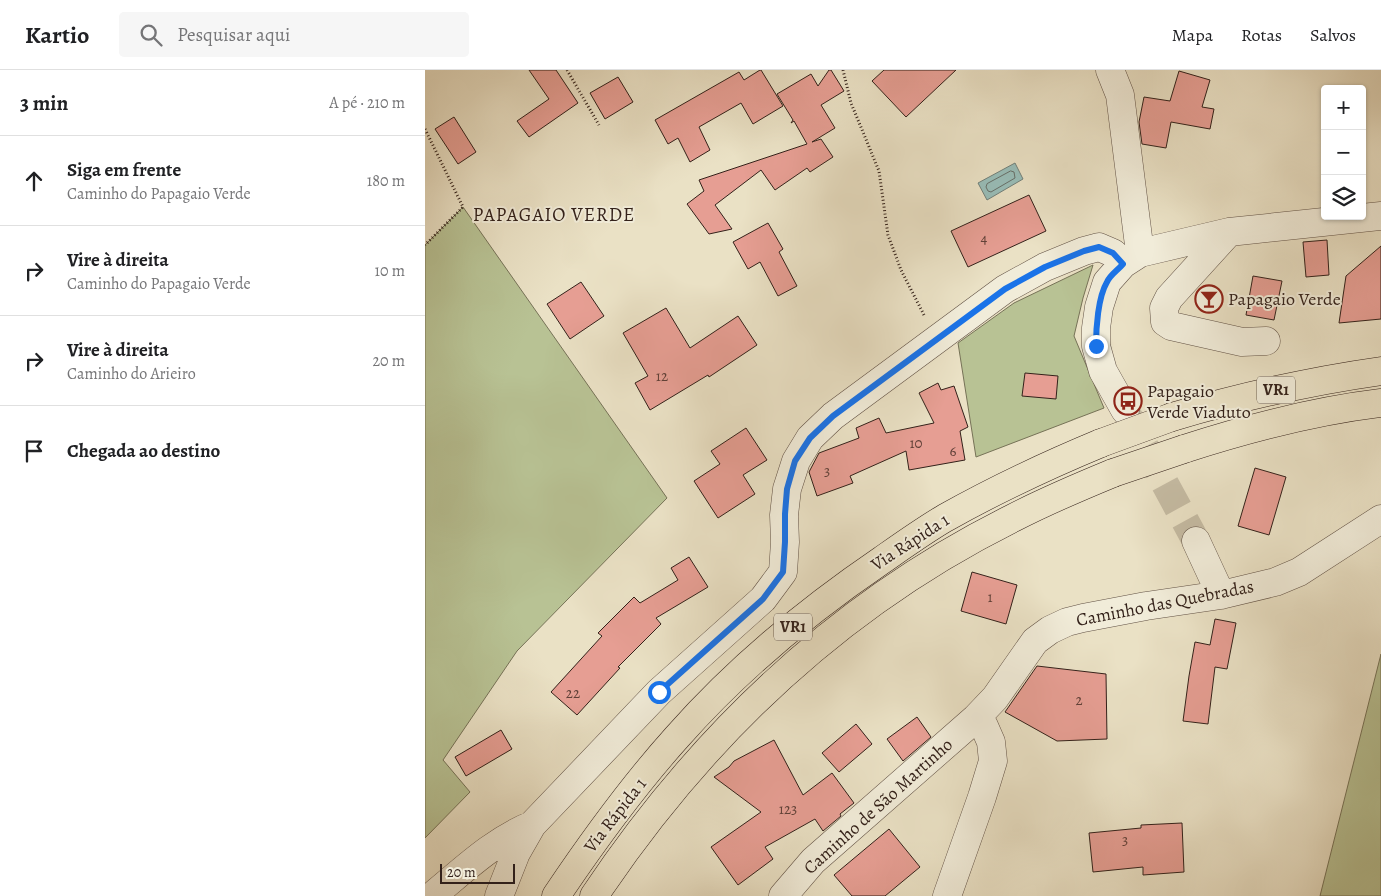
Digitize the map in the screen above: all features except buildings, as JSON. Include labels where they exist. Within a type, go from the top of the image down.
[{"type":"highway","name":"Via Rápida 1","points":[[556,896],[589,846],[677,737],[759,655],[804,617],[858,576],[944,519],[1045,467],[1101,443],[1172,417],[1227,401],[1294,386],[1381,371]]},
{"type":"highway","name":"Via Rápida 1","points":[[594,896],[616,862],[654,812],[696,761],[736,719],[822,641],[916,573],[963,544],[1012,518],[1062,494],[1113,473],[1229,434],[1271,423],[1311,414],[1381,403]]},
{"type":"street","points":[[1110,70],[1119,95],[1132,258]]},
{"type":"street","points":[[1125,410],[1103,371],[1096,346],[1096,328],[1099,307],[1107,282],[1132,258],[1229,232],[1381,216]]},
{"type":"street","points":[[1229,232],[1169,298],[1164,308],[1165,322],[1171,326],[1241,342],[1266,341]]},
{"type":"street","points":[[499,896],[516,853],[532,825],[659,692],[763,599],[783,572],[787,489],[795,461],[810,438],[833,416],[1005,289],[1045,267],[1099,247],[1132,258]]},
{"type":"street","name":"Caminho das Quebradas","points":[[976,718],[995,698],[1035,641],[1050,630],[1067,622],[1083,618],[1221,595],[1275,582],[1299,572],[1381,520]]},
{"type":"street","points":[[1196,541],[1221,595]]},
{"type":"street","points":[[947,896],[993,761],[991,742],[984,726],[976,718]]},
{"type":"street","name":"Caminho de São Martinho","points":[[783,896],[813,861],[976,718]]},
{"type":"street","points":[[431,896],[496,843],[512,833],[532,825]]},
{"type":"path","points":[[567,70],[599,125]]},
{"type":"path","points":[[843,70],[851,103],[879,171],[888,235],[901,270],[936,340]]},
{"type":"path","points":[[425,129],[463,207],[425,245]]},
{"type":"green space","points":[[463,207],[667,498],[517,651],[443,760],[470,792],[425,838],[425,245]]},
{"type":"green space","points":[[1093,265],[1074,336],[1104,408],[976,457],[958,343],[1014,303]]},
{"type":"green space","points":[[1381,654],[1381,896],[1320,896]]},
{"type":"water","points":[[1015,163],[1023,179],[987,200],[978,183]]},
{"type":"tunnel","points":[[1125,410],[1196,541]]},
{"type":"place","name":"Papagaio Verde","points":[[1209,299]]},
{"type":"place","name":"Papagaio Verde Viaduto","points":[[1128,401]]},
{"type":"district","name":"PAPAGAIO VERDE","points":[[554,215]]},
{"type":"route","points":[[659,692],[763,599],[783,572],[787,489],[795,461],[810,438],[833,416],[1005,289],[1045,267],[1099,247],[1113,253],[1123,264],[1107,282],[1099,307],[1096,346]]}]
